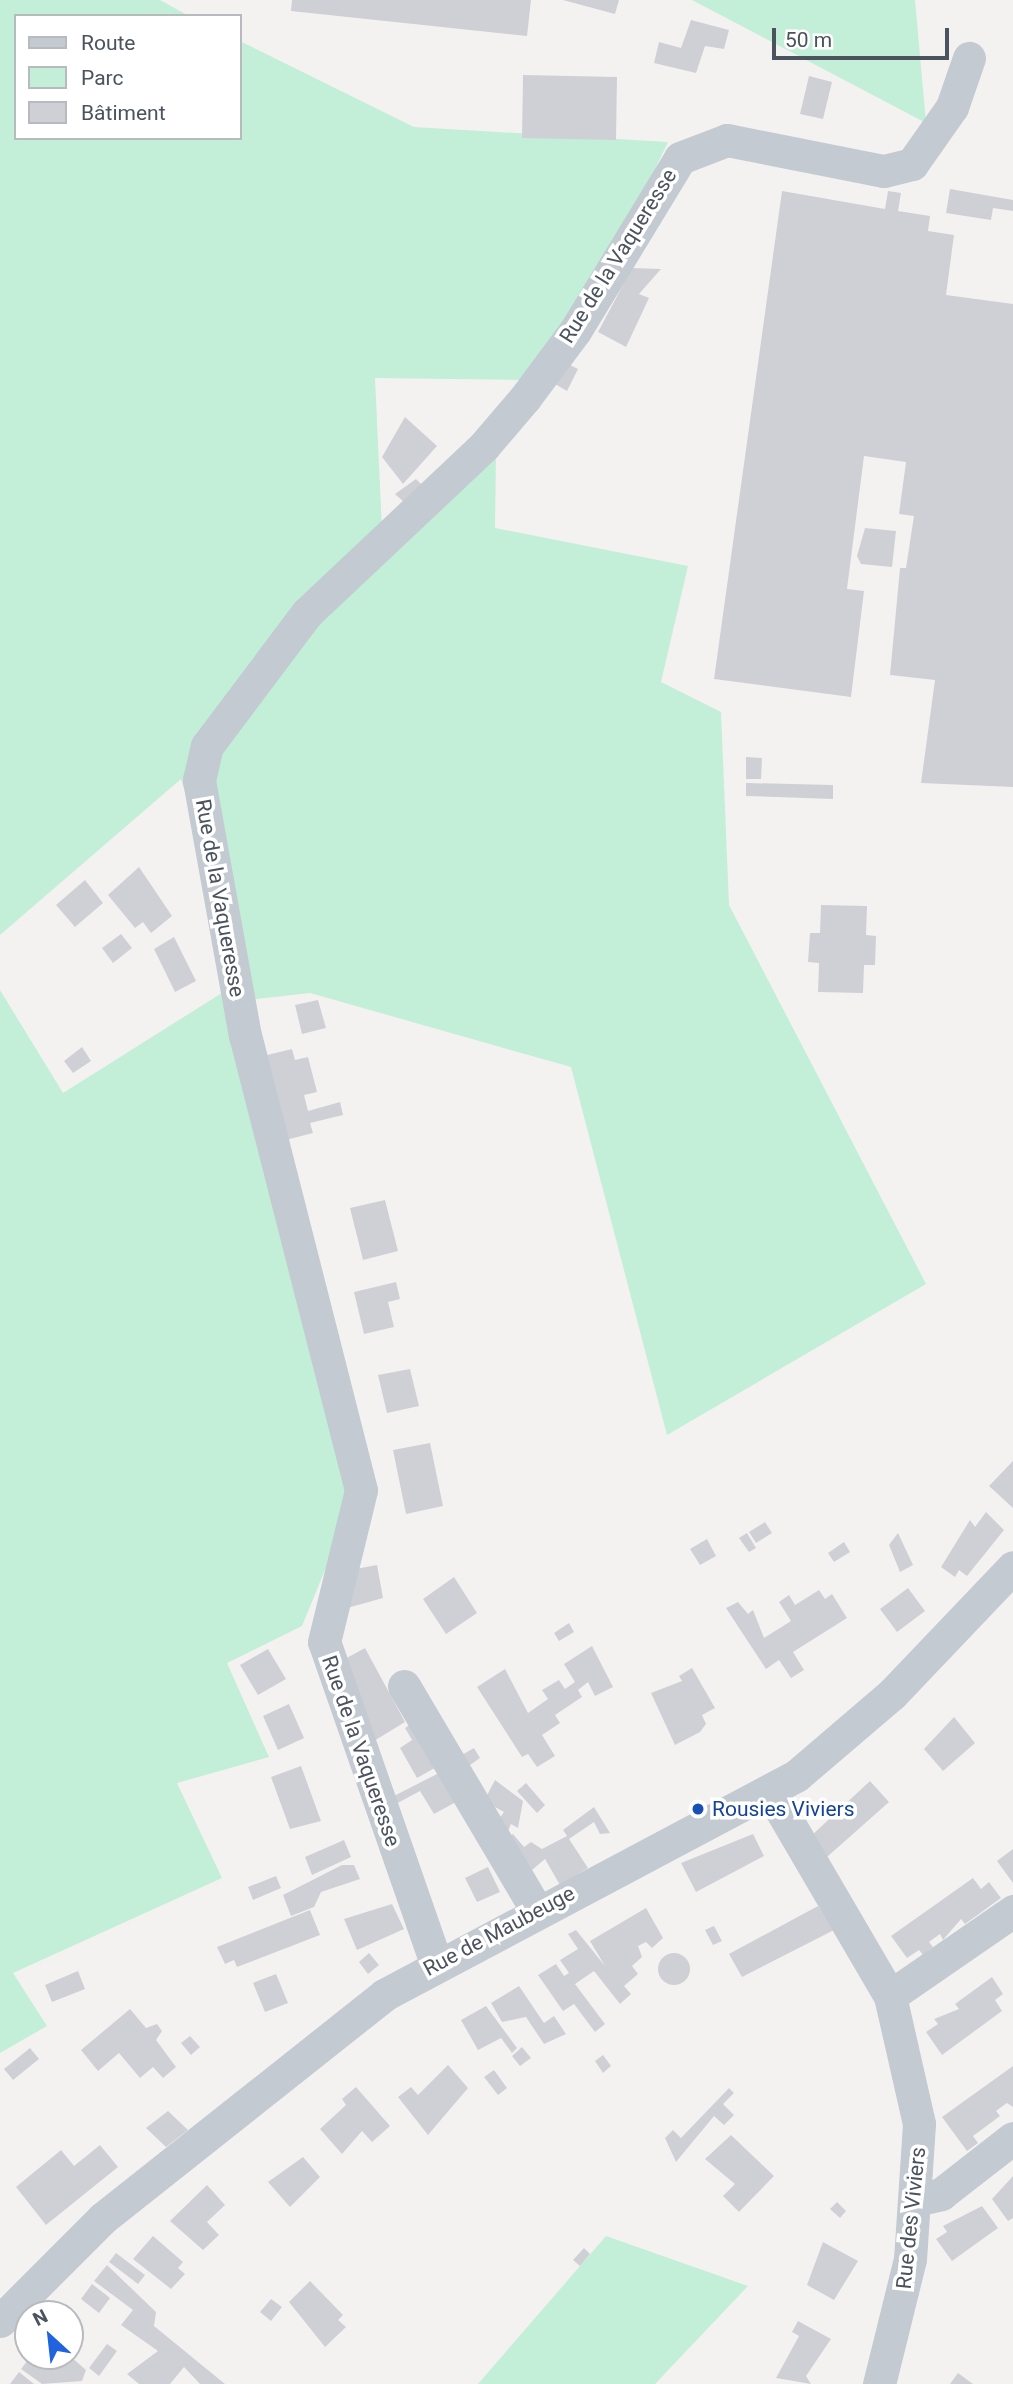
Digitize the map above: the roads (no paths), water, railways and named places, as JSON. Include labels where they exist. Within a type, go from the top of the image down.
[{"type":"street","name":"Rue de la Vaqueresse","points":[[436,1963],[324,1642],[361,1490],[245,1036],[199,780],[207,746],[307,613],[465,464],[525,398],[575,331],[680,158],[727,140],[884,170],[912,164],[952,107],[969,58]]},
{"type":"street","name":"Rue de Maubeuge","points":[[0,2321],[45,2271],[208,2132],[346,2021],[436,1963],[770,1791],[892,1694],[1013,1567]]},
{"type":"street","points":[[404,1685],[537,1911]]},
{"type":"street","name":"Rue des Viviers","points":[[770,1791],[890,1996],[919,2124],[916,2200],[901,2315],[879,2384]]},
{"type":"street","points":[[890,1996],[1013,1911]]},
{"type":"street","points":[[916,2200],[941,2193],[1013,2138]]},
{"type":"place","name":"Rousies Viviers","points":[[698,1809]]}]
